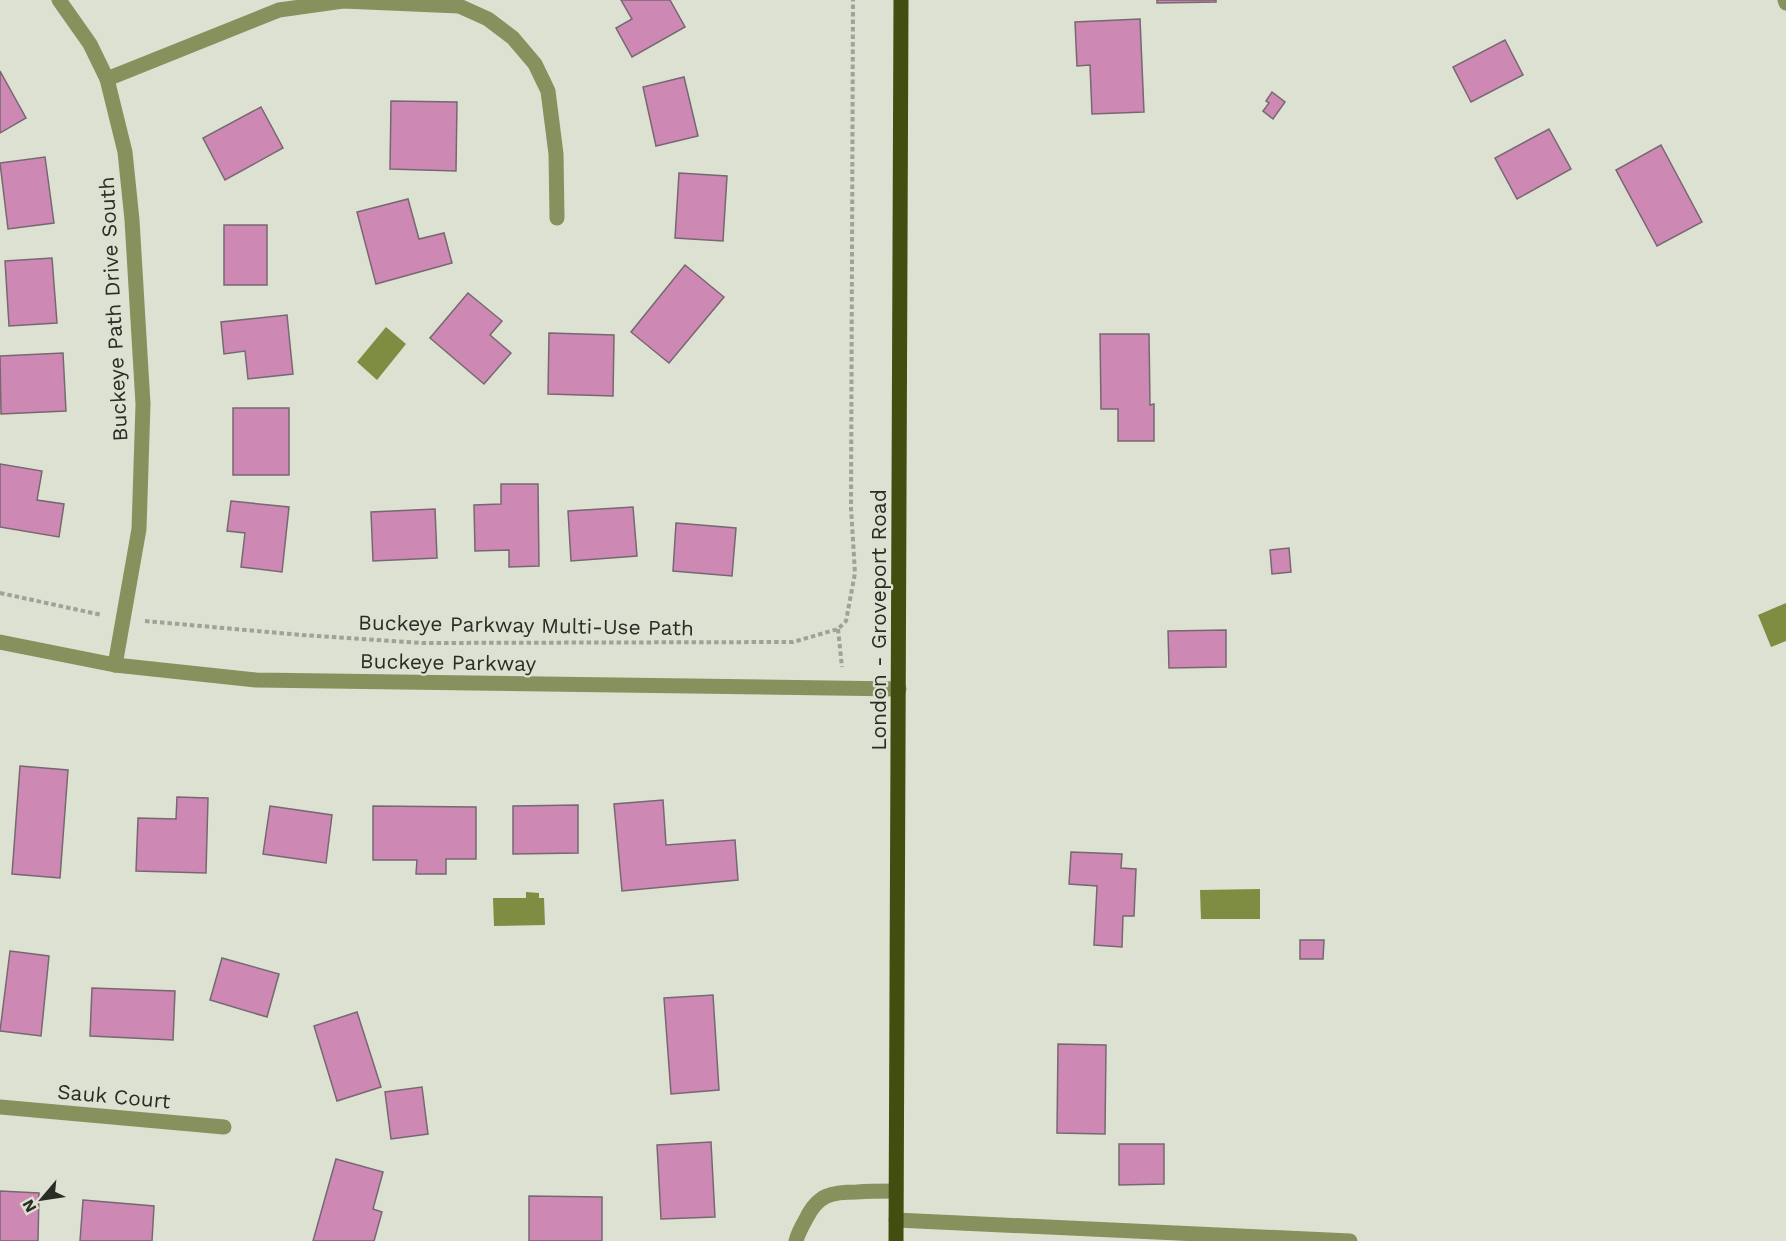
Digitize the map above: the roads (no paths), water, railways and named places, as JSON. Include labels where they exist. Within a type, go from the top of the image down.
[{"type":"main road","name":"London - Groveport Road","points":[[896,1241],[901,0]]},
{"type":"street","name":"Buckeye Path Drive South","points":[[59,0],[90,44],[107,79],[125,152],[132,220],[144,404],[139,529],[115,665]]},
{"type":"street","points":[[107,79],[279,10],[343,1],[459,6],[488,19],[513,38],[534,63],[548,91],[556,154],[557,218]]},
{"type":"street","name":"Buckeye Parkway","points":[[0,642],[115,665],[256,680],[899,689]]},
{"type":"street","name":"Sauk Court","points":[[0,1107],[224,1127]]},
{"type":"street","points":[[796,1241],[809,1212],[819,1200],[827,1195],[837,1192],[896,1191]]},
{"type":"street","points":[[896,1220],[1350,1241]]}]
